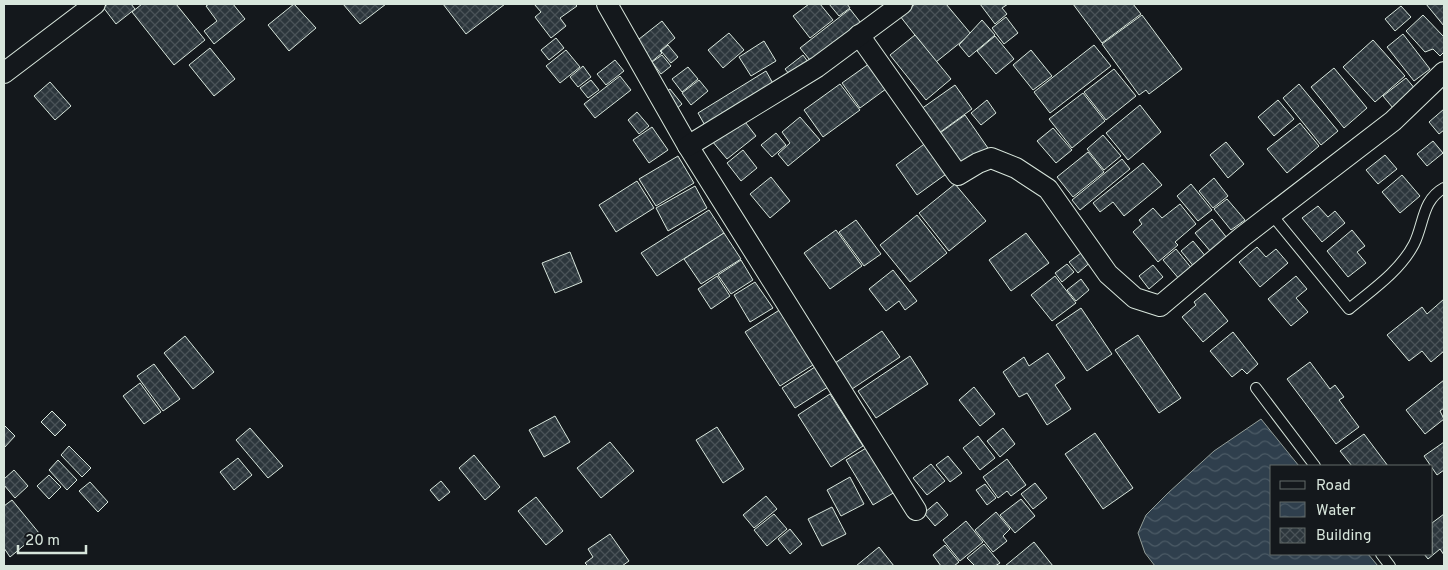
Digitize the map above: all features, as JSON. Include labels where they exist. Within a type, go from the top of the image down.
[{"type":"street","points":[[4,73],[95,4]]},
{"type":"street","points":[[607,4],[688,146],[916,510]]},
{"type":"street","points":[[688,146],[817,67],[859,35],[877,11],[902,4]]},
{"type":"street","points":[[859,35],[958,175],[978,163],[991,158],[1016,168],[1048,189],[1108,274],[1135,298],[1160,306],[1272,215],[1393,121],[1444,72]]},
{"type":"lane","points":[[1272,215],[1349,309],[1401,263],[1414,244],[1428,204],[1444,188]]},
{"type":"lane","points":[[1256,388],[1314,465]]},
{"type":"lane","points":[[1382,555],[1390,566]]},
{"type":"water","points":[[1261,419],[1298,465],[1270,465],[1270,555],[1369,555],[1378,566],[1155,566],[1145,553],[1138,533],[1146,515],[1214,451]]},
{"type":"building","points":[[108,4],[131,4],[135,9],[116,24],[103,7]]},
{"type":"building","points":[[142,4],[176,4],[205,40],[174,65],[132,12]]},
{"type":"building","points":[[209,4],[233,4],[245,19],[214,44],[204,31],[217,21],[206,6]]},
{"type":"building","points":[[294,4],[316,28],[289,51],[268,25]]},
{"type":"building","points":[[343,4],[386,4],[360,24]]},
{"type":"building","points":[[443,4],[505,4],[466,34]]},
{"type":"building","points":[[534,4],[575,4],[577,6],[560,18],[566,26],[551,38],[535,17],[541,12]]},
{"type":"building","points":[[809,4],[820,4],[833,20],[810,38],[793,16]]},
{"type":"building","points":[[829,4],[847,4],[850,8],[839,16]]},
{"type":"building","points":[[915,4],[946,4],[971,34],[936,62],[900,16]]},
{"type":"building","points":[[980,4],[1008,4],[1002,8],[1007,14],[995,24]]},
{"type":"building","points":[[1073,4],[1133,4],[1141,14],[1102,43]]},
{"type":"building","points":[[1426,4],[1444,4],[1444,26]]},
{"type":"building","points":[[1401,6],[1411,17],[1395,31],[1385,19]]},
{"type":"building","points":[[850,9],[864,27],[814,65],[800,48]]},
{"type":"building","points":[[1142,15],[1182,69],[1149,94],[1146,90],[1139,95],[1102,44]]},
{"type":"building","points":[[1423,15],[1444,37],[1444,52],[1440,56],[1433,49],[1425,52],[1406,31]]},
{"type":"building","points":[[1006,17],[1018,33],[1004,44],[992,28]]},
{"type":"building","points":[[982,20],[995,35],[969,57],[959,45]]},
{"type":"building","points":[[662,21],[675,38],[650,63],[634,43]]},
{"type":"building","points":[[729,33],[744,50],[723,68],[708,50]]},
{"type":"building","points":[[1403,34],[1430,69],[1414,81],[1387,47]]},
{"type":"building","points":[[915,35],[951,79],[926,100],[890,55]]},
{"type":"building","points":[[995,36],[1014,59],[996,74],[977,51]]},
{"type":"building","points":[[556,38],[564,48],[549,60],[541,50]]},
{"type":"building","points":[[1373,40],[1405,76],[1375,102],[1343,67]]},
{"type":"building","points":[[764,41],[776,61],[751,76],[739,57]]},
{"type":"building","points":[[668,45],[678,57],[671,63],[661,51]]},
{"type":"building","points":[[1094,45],[1111,66],[1050,113],[1034,92]]},
{"type":"building","points":[[210,48],[235,79],[214,96],[189,65]]},
{"type":"building","points":[[566,50],[580,67],[560,83],[546,66]]},
{"type":"building","points":[[1031,50],[1052,76],[1033,90],[1013,65]]},
{"type":"building","points":[[662,55],[671,66],[661,74],[652,62]]},
{"type":"building","points":[[803,55],[811,66],[794,80],[785,69]]},
{"type":"building","points":[[615,60],[624,71],[606,85],[597,74]]},
{"type":"building","points":[[873,61],[890,86],[860,108],[842,83]]},
{"type":"building","points":[[583,66],[591,77],[578,87],[570,77]]},
{"type":"building","points":[[688,67],[698,79],[682,92],[672,79]]},
{"type":"building","points":[[1334,68],[1367,108],[1344,128],[1311,87]]},
{"type":"building","points":[[1114,69],[1136,96],[1106,120],[1084,92]]},
{"type":"building","points":[[766,71],[775,87],[707,129],[698,113]]},
{"type":"building","points":[[620,76],[631,90],[595,118],[584,104]]},
{"type":"building","points":[[1406,78],[1416,90],[1393,108],[1383,96]]},
{"type":"building","points":[[591,80],[599,90],[588,98],[580,88]]},
{"type":"building","points":[[699,80],[708,91],[691,105],[682,93]]},
{"type":"building","points":[[50,82],[71,106],[55,120],[34,96]]},
{"type":"building","points":[[840,84],[860,110],[823,137],[804,110]]},
{"type":"building","points":[[1299,84],[1338,131],[1321,145],[1283,98]]},
{"type":"building","points":[[955,85],[972,109],[932,138],[914,114]]},
{"type":"building","points":[[670,89],[682,104],[674,111],[661,95]]},
{"type":"building","points":[[1083,93],[1105,121],[1072,148],[1049,119]]},
{"type":"building","points":[[987,100],[996,113],[981,125],[971,113]]},
{"type":"building","points":[[1278,100],[1294,119],[1274,136],[1258,117]]},
{"type":"building","points":[[1140,105],[1161,132],[1128,160],[1106,133]]},
{"type":"building","points":[[1444,109],[1444,130],[1439,134],[1429,122]]},
{"type":"building","points":[[637,112],[649,126],[639,134],[628,120]]},
{"type":"building","points":[[965,115],[990,151],[958,173],[933,138]]},
{"type":"building","points":[[800,117],[820,140],[788,166],[778,154],[790,143],[782,132]]},
{"type":"building","points":[[742,118],[756,136],[727,159],[712,141]]},
{"type":"building","points":[[1300,123],[1319,146],[1287,173],[1267,149]]},
{"type":"building","points":[[652,127],[668,150],[649,163],[633,140]]},
{"type":"building","points":[[1053,128],[1072,150],[1056,163],[1037,141]]},
{"type":"building","points":[[776,133],[786,145],[772,157],[761,145]]},
{"type":"building","points":[[1103,135],[1121,156],[1104,170],[1087,149]]},
{"type":"building","points":[[1433,141],[1443,153],[1427,166],[1417,154]]},
{"type":"building","points":[[927,142],[949,172],[917,195],[896,165]]},
{"type":"building","points":[[1226,142],[1244,164],[1228,178],[1210,155]]},
{"type":"building","points":[[743,150],[757,168],[741,181],[727,163]]},
{"type":"building","points":[[1088,152],[1104,172],[1073,197],[1057,177]]},
{"type":"building","points":[[1385,155],[1397,169],[1378,184],[1366,170]]},
{"type":"building","points":[[678,156],[694,183],[656,206],[639,179]]},
{"type":"building","points":[[1122,159],[1130,169],[1080,210],[1072,200]]},
{"type":"building","points":[[1143,163],[1162,185],[1124,216],[1113,202],[1100,212],[1093,203]]},
{"type":"building","points":[[1402,175],[1420,196],[1400,213],[1382,192]]},
{"type":"building","points":[[771,177],[790,201],[770,218],[750,194]]},
{"type":"building","points":[[1214,178],[1228,196],[1213,208],[1199,191]]},
{"type":"building","points":[[637,181],[654,208],[616,232],[599,205]]},
{"type":"building","points":[[955,184],[986,221],[949,251],[919,213]]},
{"type":"building","points":[[1191,184],[1212,210],[1198,221],[1177,196]]},
{"type":"building","points":[[695,186],[707,208],[668,231],[656,208]]},
{"type":"building","points":[[1227,199],[1245,220],[1231,230],[1214,209]]},
{"type":"building","points":[[1180,204],[1196,224],[1175,242],[1178,245],[1158,262],[1133,232],[1142,224],[1139,220],[1153,208],[1162,218]]},
{"type":"building","points":[[1318,206],[1328,217],[1335,211],[1345,223],[1322,242],[1302,218]]},
{"type":"building","points":[[709,210],[724,233],[657,276],[641,253]]},
{"type":"building","points":[[917,215],[947,253],[910,282],[880,245]]},
{"type":"building","points":[[1212,219],[1227,238],[1211,252],[1195,233]]},
{"type":"building","points":[[856,220],[881,254],[864,266],[839,232]]},
{"type":"building","points":[[836,230],[862,266],[830,289],[804,253]]},
{"type":"building","points":[[1352,230],[1365,246],[1357,252],[1366,263],[1348,277],[1327,251]]},
{"type":"building","points":[[724,233],[741,259],[701,284],[684,259]]},
{"type":"building","points":[[1026,233],[1049,263],[1011,291],[989,260]]},
{"type":"building","points":[[1193,241],[1207,258],[1195,268],[1181,251]]},
{"type":"building","points":[[1257,247],[1266,257],[1276,249],[1288,263],[1260,287],[1239,262]]},
{"type":"building","points":[[1176,249],[1193,270],[1180,280],[1163,260]]},
{"type":"building","points":[[1085,250],[1093,260],[1078,273],[1069,262]]},
{"type":"building","points":[[570,252],[582,282],[555,293],[542,263]]},
{"type":"building","points":[[741,260],[753,280],[731,294],[718,275]]},
{"type":"building","points":[[1067,264],[1074,272],[1062,282],[1055,273]]},
{"type":"building","points":[[1153,265],[1163,277],[1149,289],[1139,276]]},
{"type":"building","points":[[893,270],[917,301],[905,310],[899,301],[886,311],[869,289]]},
{"type":"building","points":[[717,276],[730,296],[711,309],[698,289]]},
{"type":"building","points":[[1055,276],[1076,303],[1052,321],[1031,295]]},
{"type":"building","points":[[1296,276],[1307,289],[1296,298],[1308,312],[1291,326],[1268,299]]},
{"type":"building","points":[[1081,279],[1089,290],[1076,301],[1067,290]]},
{"type":"building","points":[[755,282],[773,308],[750,322],[734,295]]},
{"type":"building","points":[[1205,293],[1228,321],[1203,342],[1182,317],[1196,305],[1194,302]]},
{"type":"building","points":[[1444,299],[1444,351],[1431,362],[1422,351],[1409,361],[1387,335],[1422,307],[1427,314]]},
{"type":"building","points":[[1081,308],[1112,354],[1087,371],[1056,325]]},
{"type":"building","points":[[781,309],[816,363],[780,386],[745,332]]},
{"type":"building","points":[[882,331],[900,357],[849,391],[832,365]]},
{"type":"building","points":[[1233,332],[1258,364],[1247,374],[1242,369],[1232,377],[1210,351]]},
{"type":"building","points":[[1138,335],[1181,398],[1159,413],[1115,350]]},
{"type":"building","points":[[185,336],[214,372],[193,389],[164,353]]},
{"type":"building","points":[[1048,353],[1065,378],[1055,385],[1071,409],[1047,425],[1027,393],[1019,397],[1003,372],[1024,357],[1029,366]]},
{"type":"building","points":[[910,356],[928,384],[876,418],[858,391]]},
{"type":"building","points":[[1310,362],[1330,389],[1335,385],[1344,397],[1339,400],[1359,427],[1336,444],[1287,379]]},
{"type":"building","points":[[154,364],[180,399],[163,411],[137,376]]},
{"type":"building","points":[[815,367],[828,387],[795,408],[782,388]]},
{"type":"building","points":[[1444,380],[1444,408],[1440,411],[1444,419],[1425,434],[1406,410]]},
{"type":"building","points":[[140,383],[161,412],[144,424],[123,396]]},
{"type":"building","points":[[974,387],[995,414],[980,426],[959,400]]},
{"type":"building","points":[[830,394],[863,446],[831,467],[798,415]]},
{"type":"building","points":[[52,411],[66,425],[55,436],[41,422]]},
{"type":"building","points":[[555,416],[570,442],[544,457],[529,430]]},
{"type":"building","points":[[4,425],[15,436],[4,448]]},
{"type":"building","points":[[717,427],[744,469],[723,483],[696,440]]},
{"type":"building","points":[[250,428],[283,466],[268,478],[236,440]]},
{"type":"building","points":[[1003,428],[1015,444],[1000,457],[987,441]]},
{"type":"building","points":[[1095,433],[1133,488],[1103,509],[1065,454]]},
{"type":"building","points":[[1364,434],[1387,465],[1351,465],[1340,451]]},
{"type":"building","points":[[978,436],[995,458],[980,470],[963,448]]},
{"type":"building","points":[[610,442],[634,471],[601,498],[577,468]]},
{"type":"building","points":[[1444,442],[1444,470],[1437,475],[1433,469],[1433,465],[1430,465],[1424,456]]},
{"type":"building","points":[[69,446],[91,468],[82,477],[61,455]]},
{"type":"building","points":[[868,447],[895,492],[873,505],[846,460]]},
{"type":"building","points":[[474,455],[500,487],[485,500],[459,468]]},
{"type":"building","points":[[948,456],[962,473],[950,482],[936,465]]},
{"type":"building","points":[[238,458],[252,475],[234,490],[220,472]]},
{"type":"building","points":[[1007,459],[1026,485],[1011,496],[1007,491],[998,498],[983,477]]},
{"type":"building","points":[[58,460],[77,480],[67,490],[49,470]]},
{"type":"building","points":[[931,464],[945,481],[927,495],[913,478]]},
{"type":"building","points":[[14,470],[28,486],[15,498],[4,485],[4,479]]},
{"type":"building","points":[[49,475],[61,487],[49,499],[37,486]]},
{"type":"building","points":[[850,477],[864,504],[841,516],[827,490]]},
{"type":"building","points":[[441,481],[450,492],[439,501],[430,490]]},
{"type":"building","points":[[90,482],[108,502],[98,512],[79,491]]},
{"type":"building","points":[[1035,483],[1047,498],[1033,509],[1021,494]]},
{"type":"building","points":[[985,484],[996,498],[987,505],[976,490]]},
{"type":"building","points":[[766,496],[777,509],[754,528],[743,515]]},
{"type":"building","points":[[536,497],[563,531],[546,545],[518,511]]},
{"type":"building","points":[[1021,499],[1035,516],[1015,533],[1000,515]]},
{"type":"building","points":[[12,500],[39,533],[10,557],[4,548],[4,506]]},
{"type":"building","points":[[937,502],[948,515],[935,526],[924,513]]},
{"type":"building","points":[[832,507],[846,534],[822,546],[808,519]]},
{"type":"building","points":[[996,512],[1010,529],[1003,536],[1007,541],[993,552],[975,530]]},
{"type":"building","points":[[774,514],[787,529],[767,546],[754,530]]},
{"type":"building","points":[[1444,514],[1444,555],[1440,549],[1433,555],[1433,522]]},
{"type":"building","points":[[966,521],[983,542],[960,561],[943,540]]},
{"type":"building","points":[[790,529],[802,544],[790,554],[778,539]]},
{"type":"building","points":[[610,534],[629,561],[622,566],[588,566],[585,563],[593,557],[588,549]]},
{"type":"building","points":[[1034,542],[1053,566],[1005,566]]},
{"type":"building","points":[[984,544],[1000,563],[995,566],[975,566],[967,558]]},
{"type":"building","points":[[945,545],[959,562],[954,566],[941,566],[933,555]]},
{"type":"building","points":[[879,547],[894,566],[856,566]]},
{"type":"building","points":[[1425,555],[1433,555],[1428,559]]}]
